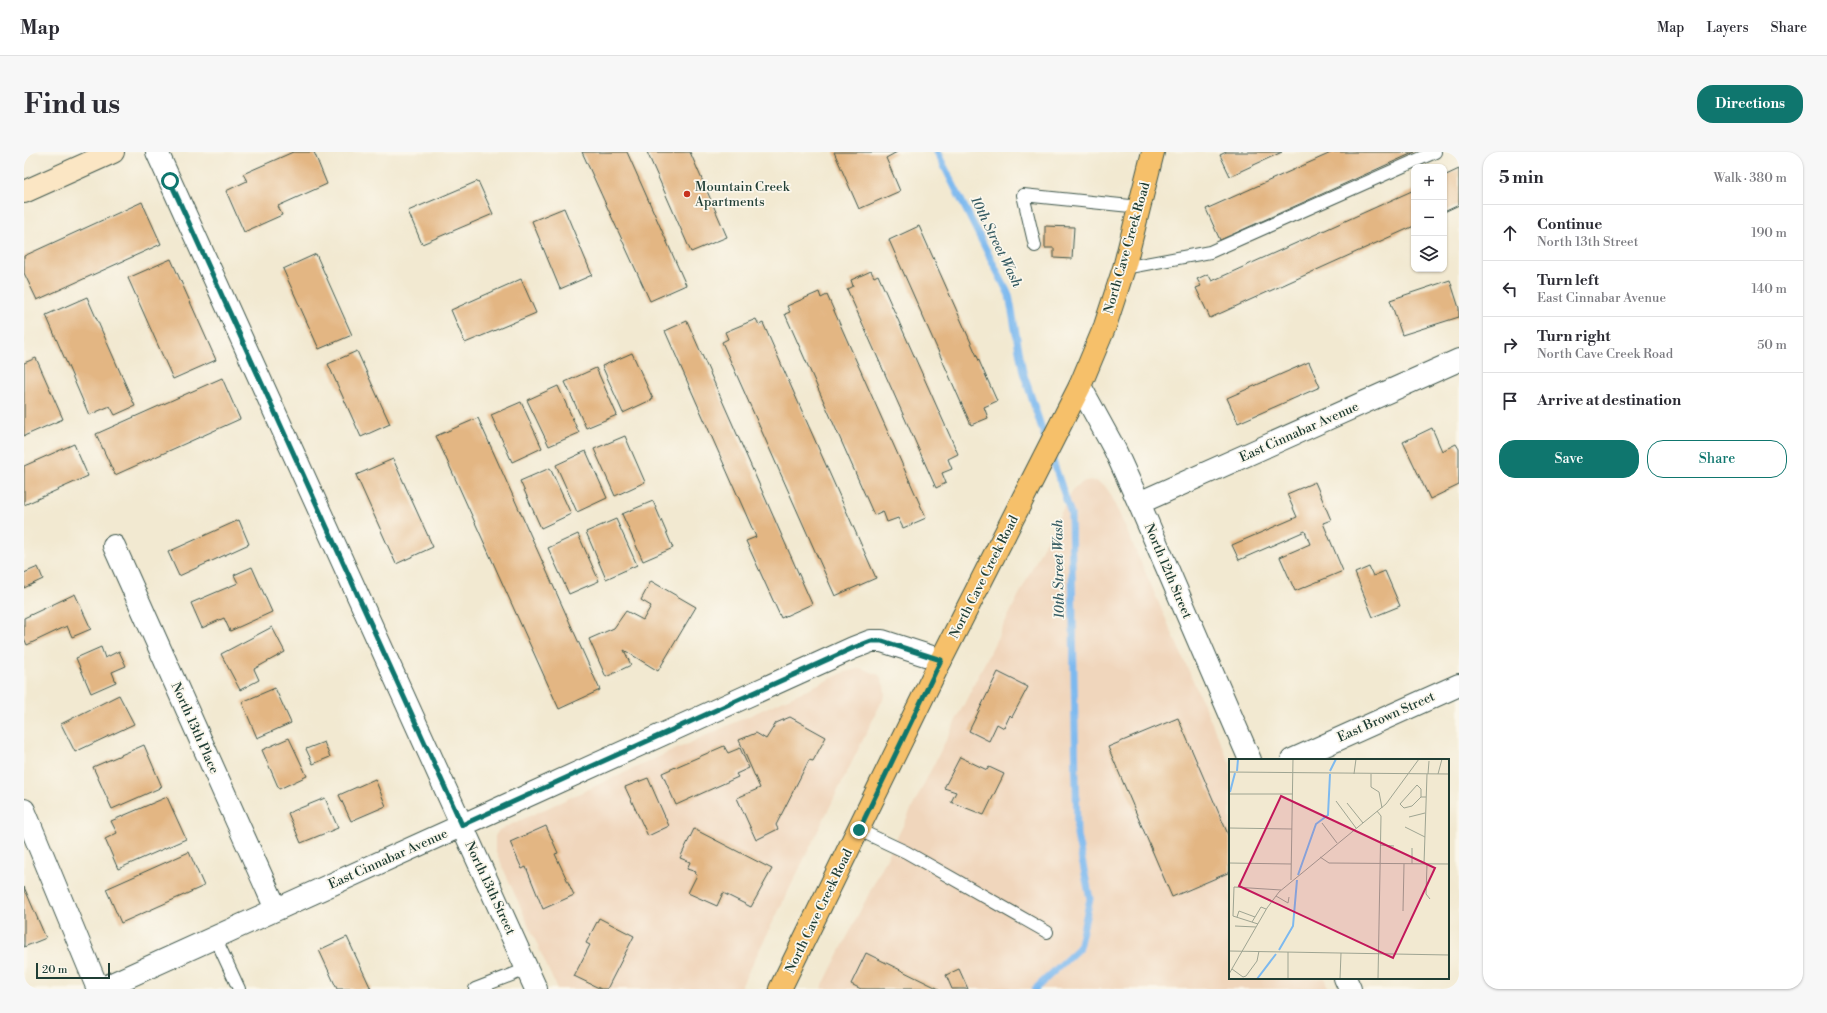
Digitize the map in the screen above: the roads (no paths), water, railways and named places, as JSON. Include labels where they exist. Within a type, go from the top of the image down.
[{"type":"main road","name":"North Cave Creek Road","points":[[780,989],[941,660],[1080,386],[1105,326],[1124,268],[1153,152]]},
{"type":"street","points":[[24,192],[113,152]]},
{"type":"street","name":"North 13th Street","points":[[158,152],[536,989]]},
{"type":"street","name":"East Cinnabar Avenue","points":[[1139,504],[1459,360]]},
{"type":"street","name":"North 12th Street","points":[[1080,386],[1115,450],[1250,759]]},
{"type":"street","name":"North 13th Place","points":[[114,546],[276,910]]},
{"type":"street","name":"East Cinnabar Avenue","points":[[101,989],[124,984],[215,937],[853,648],[871,641],[882,641],[941,660]]},
{"type":"street","name":"East Brown Street","points":[[1294,759],[1459,685]]},
{"type":"street","points":[[24,810],[98,989]]},
{"type":"street","points":[[1345,979],[1350,989]]},
{"type":"lane","points":[[1124,268],[1210,252],[1435,152]]},
{"type":"lane","points":[[1035,246],[1023,195],[1140,207]]},
{"type":"lane","points":[[859,830],[906,852],[1047,932]]},
{"type":"lane","points":[[215,937],[239,989]]},
{"type":"lane","points":[[475,989],[527,969]]},
{"type":"waterway","name":"10th Street Wash","points":[[937,152],[1009,295],[1023,372],[1046,441]]},
{"type":"waterway","name":"10th Street Wash","points":[[1035,989],[1079,948],[1090,899],[1077,835],[1071,514],[1051,455]]},
{"type":"place","name":"Mountain Creek Apartments","points":[[687,194]]}]
